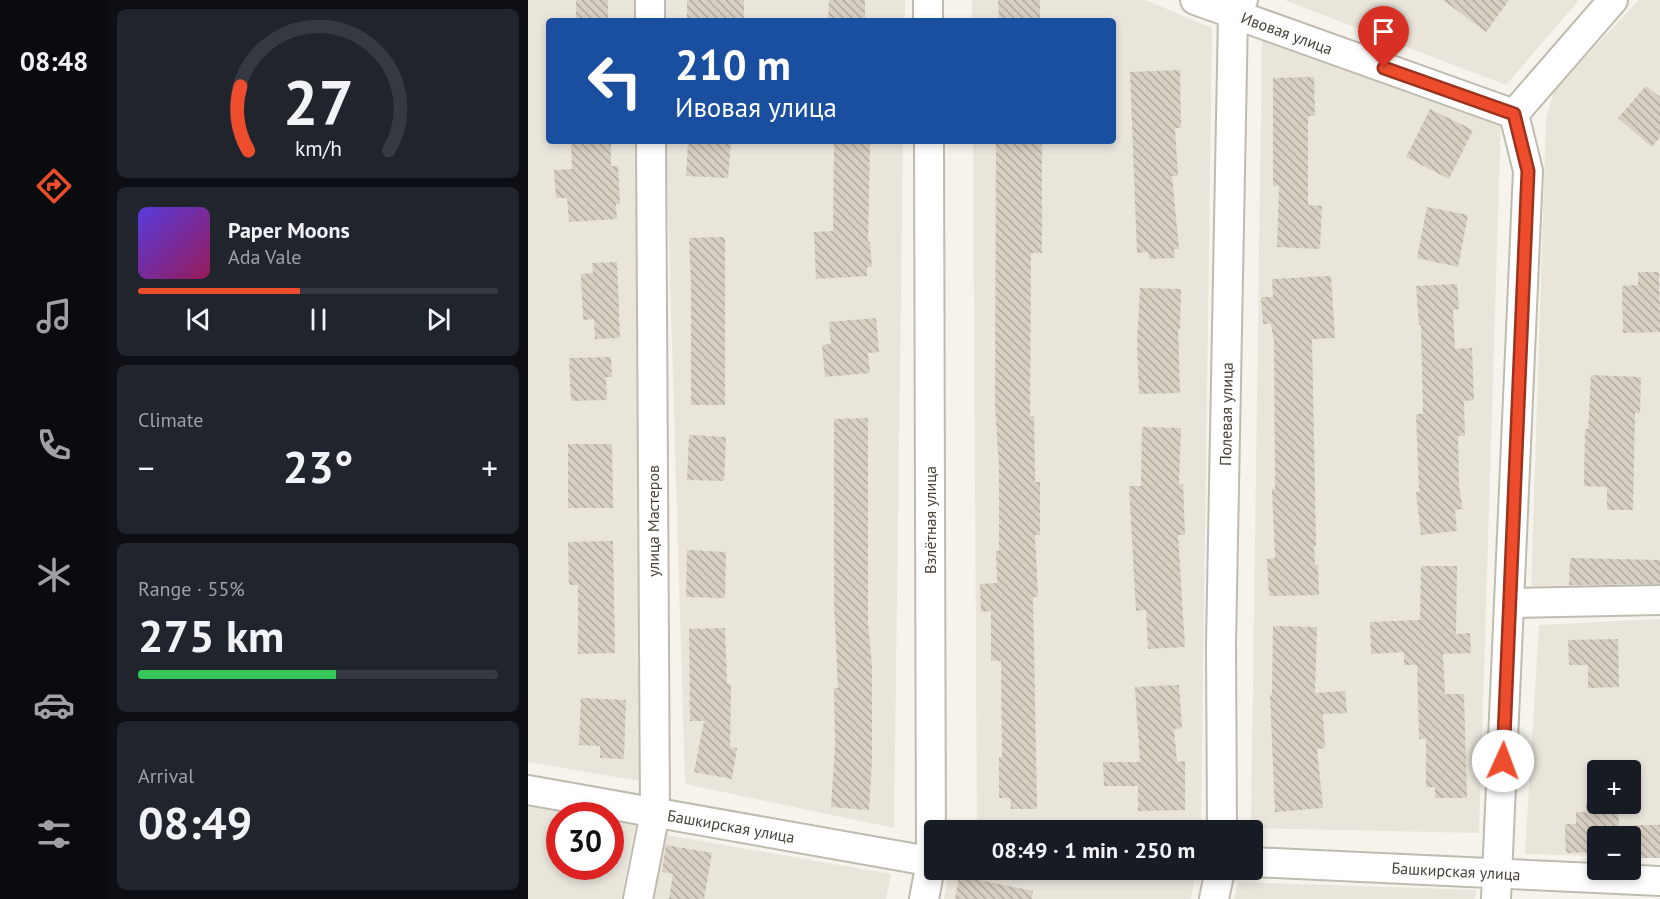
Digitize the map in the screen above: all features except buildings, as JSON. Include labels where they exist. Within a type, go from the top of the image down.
[{"type":"street","points":[[650,0],[650,18]]},
{"type":"street","points":[[928,0],[928,18]]},
{"type":"street","name":"Ивовая улица","points":[[1195,0],[1238,7],[1514,114]]},
{"type":"street","points":[[1498,886],[1528,171],[1514,114],[1613,0]]},
{"type":"street","name":"Полевая улица","points":[[1222,820],[1221,644],[1238,7]]},
{"type":"street","name":"улица Мастеров","points":[[638,899],[655,813],[651,144]]},
{"type":"street","name":"Взлётная улица","points":[[929,144],[933,820]]},
{"type":"street","points":[[1510,603],[1660,600]]},
{"type":"street","name":"Башкирская улица","points":[[528,790],[924,860]]},
{"type":"street","name":"Башкирская улица","points":[[1263,863],[1498,886],[1660,881]]},
{"type":"street","name":"Взлётная улица","points":[[924,899],[929,880]]},
{"type":"street","points":[[1214,899],[1218,880]]},
{"type":"shaded area","points":[[528,0],[637,0],[637,18],[546,18],[546,144],[637,144],[639,781],[528,762]]},
{"type":"shaded area","points":[[662,0],[905,0],[905,18],[663,18]]},
{"type":"shaded area","points":[[972,0],[1145,0],[1212,28],[1201,820],[977,820],[973,144],[1116,144],[1116,18],[972,18]]},
{"type":"shaded area","points":[[1284,0],[1579,0],[1506,85]]},
{"type":"shaded area","points":[[1639,0],[1660,0],[1660,591],[1531,595],[1546,119],[1554,90]]},
{"type":"shaded area","points":[[1262,39],[1501,119],[1479,833],[1263,828],[1263,820],[1251,820]]},
{"type":"shaded area","points":[[666,144],[903,144],[894,828],[685,784]]},
{"type":"shaded area","points":[[1660,619],[1660,857],[1641,856],[1641,826],[1587,826],[1587,856],[1525,854],[1539,625]]},
{"type":"shaded area","points":[[528,798],[551,802],[546,802],[546,880],[624,880],[624,815],[637,817],[621,899],[528,899]]},
{"type":"shaded area","points":[[661,834],[891,874],[886,899],[649,899]]},
{"type":"shaded area","points":[[948,880],[1194,880],[1191,899],[944,899]]},
{"type":"shaded area","points":[[1238,882],[1476,890],[1475,899],[1234,899]]},
{"type":"route","points":[[1384,68],[1514,114],[1528,171],[1503,761]]}]
